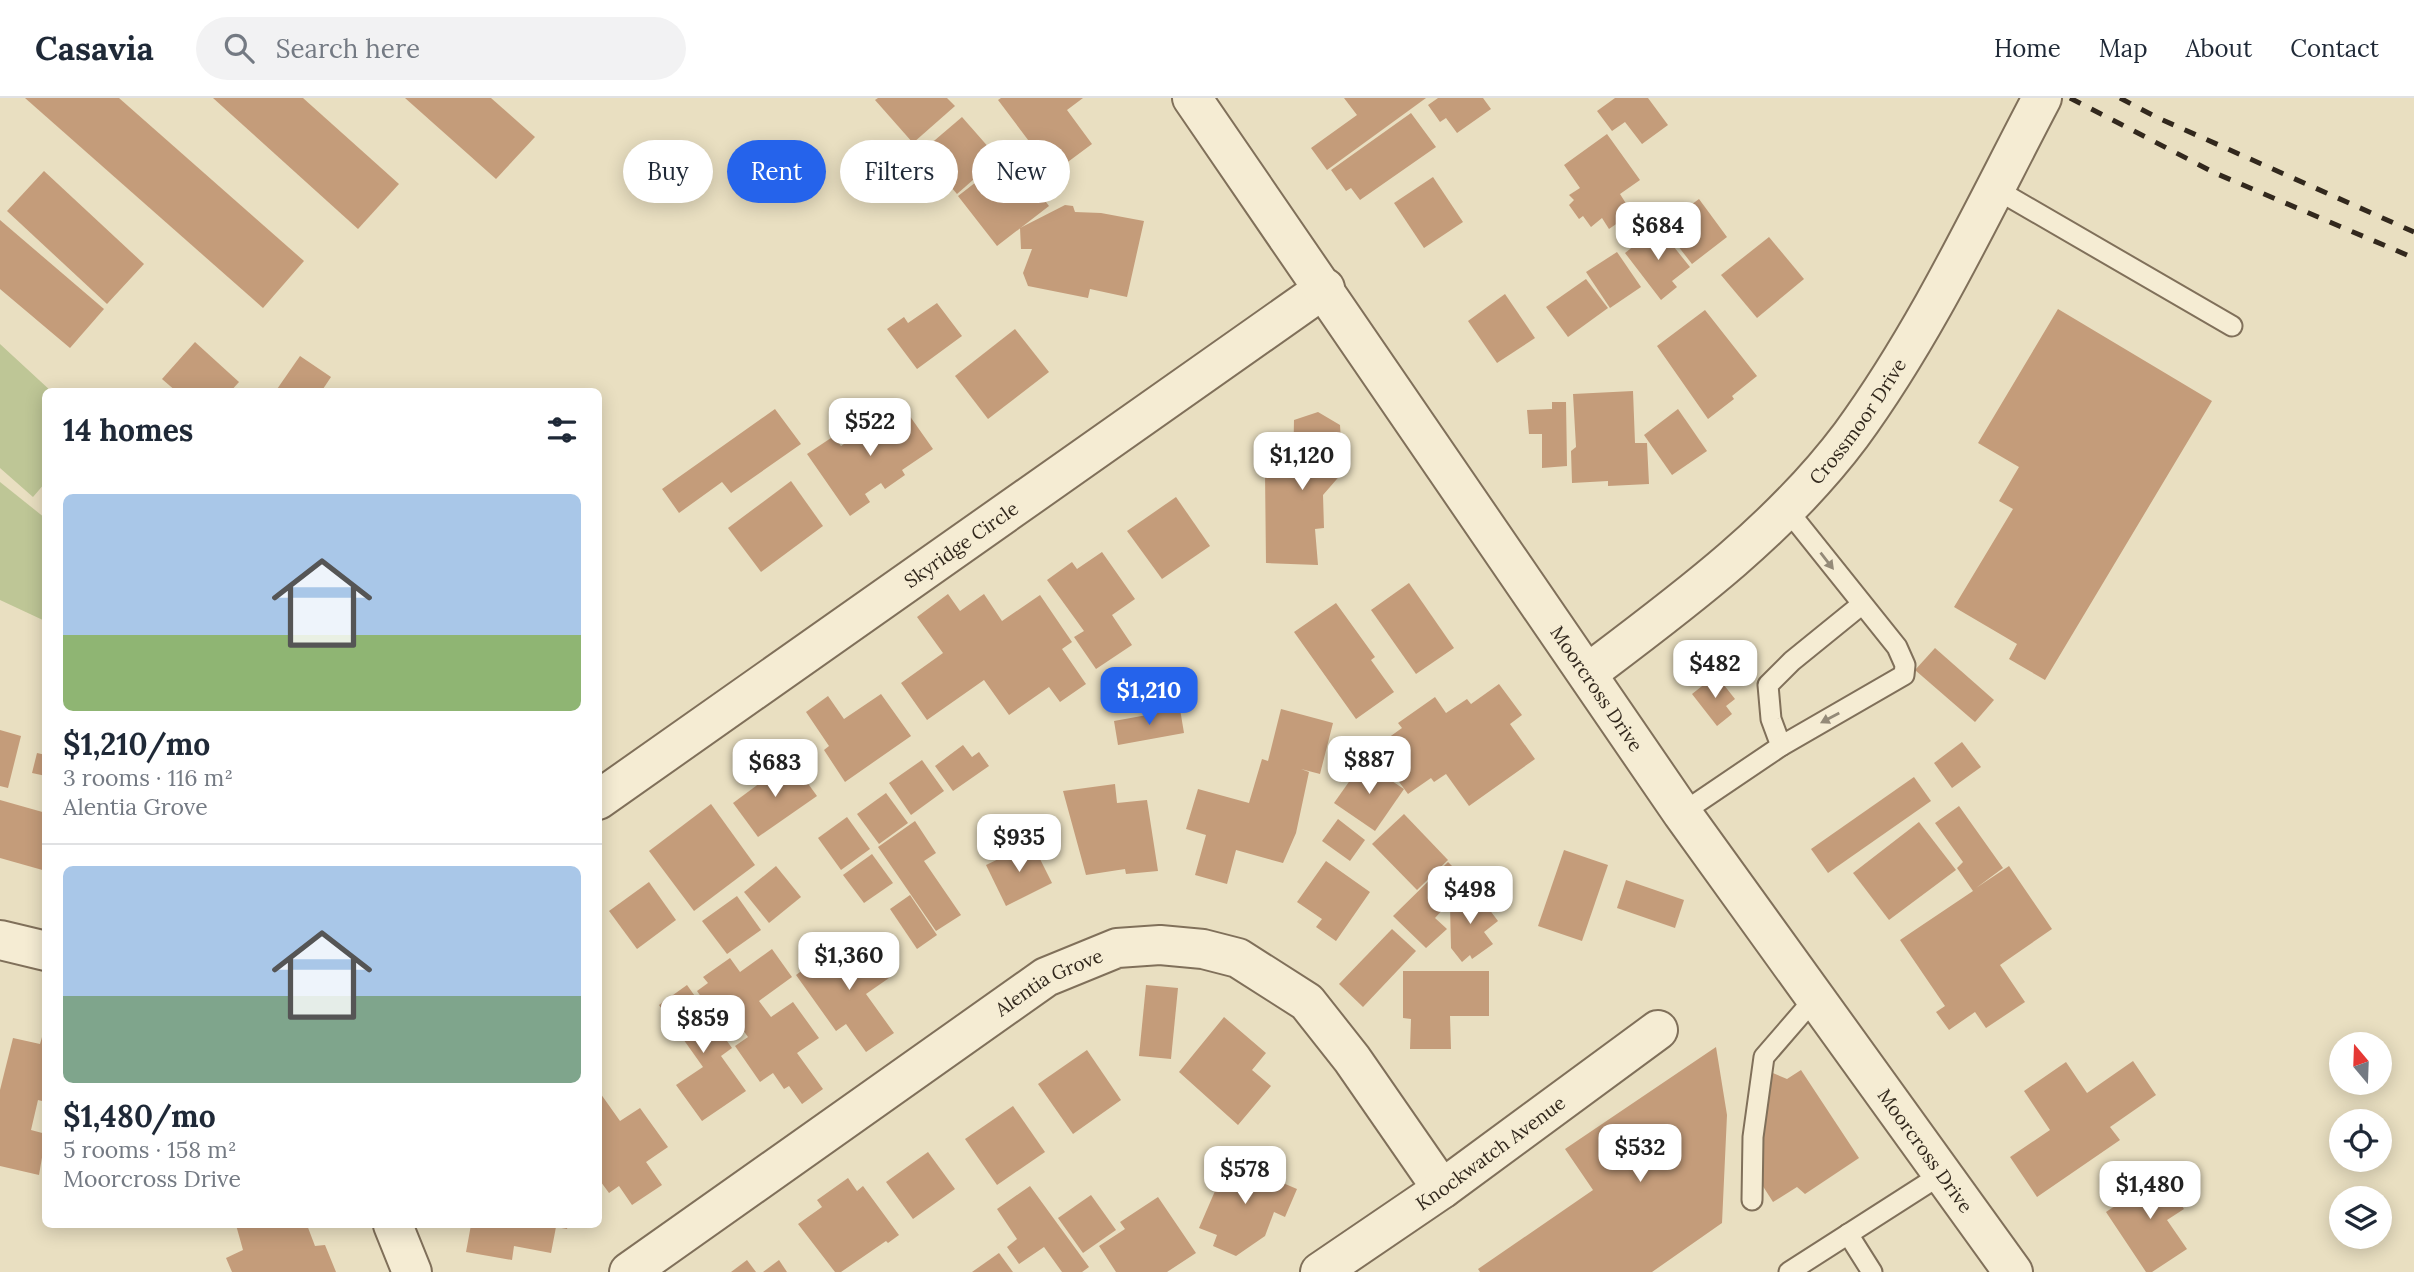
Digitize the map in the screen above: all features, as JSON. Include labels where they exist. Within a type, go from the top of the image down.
[{"type":"street","name":"Moorcross Drive","points":[[1192,98],[1325,288],[1682,813],[2013,1272]]},
{"type":"street","name":"Crossmoor Drive","points":[[1588,673],[1669,612],[1741,551],[1850,436],[1899,362],[2042,98]]},
{"type":"street","name":"Skyridge Circle","points":[[602,797],[1325,288]]},
{"type":"street","points":[[0,940],[42,950]]},
{"type":"street","name":"Alentia Grove","points":[[629,1272],[1046,977],[1117,948],[1160,945],[1203,949],[1238,958],[1307,1002],[1352,1059],[1442,1189]]},
{"type":"street","name":"Knockwatch Avenue","points":[[1320,1272],[1442,1189],[1658,1030]]},
{"type":"street","points":[[394,1228],[412,1272]]},
{"type":"lane","points":[[1994,188],[2232,326]]},
{"type":"lane","points":[[1682,813],[1781,746],[1905,675],[1905,665],[1897,648],[1785,507]]},
{"type":"lane","points":[[1781,746],[1771,719],[1768,685],[1792,661],[1861,605]]},
{"type":"lane","points":[[1752,1200],[1753,1137],[1764,1057],[1815,998]]},
{"type":"lane","points":[[1789,1272],[1942,1174]]},
{"type":"lane","points":[[1848,1234],[1872,1272]]},
{"type":"green space","points":[[0,344],[48,388],[42,388],[42,486],[33,497],[0,468]]},
{"type":"green space","points":[[0,482],[42,516],[42,620],[0,600]]},
{"type":"building","points":[[25,98],[119,98],[304,261],[263,308]]},
{"type":"building","points":[[213,98],[303,98],[399,184],[358,229]]},
{"type":"building","points":[[405,98],[491,98],[535,137],[496,179]]},
{"type":"building","points":[[947,98],[955,106],[916,140],[910,140],[875,100]]},
{"type":"building","points":[[1083,98],[1067,110],[1092,144],[1070,160],[1070,140],[1028,140],[998,100]]},
{"type":"building","points":[[1344,98],[1426,98],[1327,170],[1311,148],[1357,115]]},
{"type":"building","points":[[1438,98],[1483,98],[1491,109],[1457,133],[1446,118],[1440,122],[1428,105]]},
{"type":"building","points":[[1615,98],[1648,98],[1668,125],[1642,144],[1625,122],[1612,131],[1597,111]]},
{"type":"building","points":[[1411,113],[1436,147],[1360,200],[1351,188],[1346,191],[1331,170]]},
{"type":"building","points":[[962,117],[982,140],[972,140],[972,181],[958,193],[958,140],[935,140]]},
{"type":"building","points":[[1607,134],[1640,180],[1620,194],[1632,213],[1609,229],[1602,218],[1591,227],[1583,216],[1579,219],[1569,205],[1574,200],[1569,195],[1580,188],[1564,165]]},
{"type":"building","points":[[44,171],[144,264],[107,304],[7,211]]},
{"type":"building","points":[[1433,177],[1463,222],[1424,248],[1394,203]]},
{"type":"building","points":[[972,185],[972,203],[1047,203],[1049,206],[997,246],[958,196]]},
{"type":"building","points":[[1699,199],[1727,237],[1692,264],[1657,219],[1675,205],[1680,213]]},
{"type":"building","points":[[1065,205],[1073,206],[1075,212],[1101,213],[1144,221],[1127,297],[1090,289],[1088,298],[1028,286],[1023,273],[1032,249],[1021,249],[1020,228]]},
{"type":"building","points":[[0,220],[104,309],[70,348],[0,289]]},
{"type":"building","points":[[1658,227],[1690,267],[1672,281],[1677,287],[1661,300],[1625,253]]},
{"type":"building","points":[[1769,237],[1804,279],[1757,318],[1721,275]]},
{"type":"building","points":[[1617,252],[1641,287],[1610,308],[1586,272]]},
{"type":"building","points":[[1586,279],[1608,308],[1568,337],[1546,307]]},
{"type":"building","points":[[1505,294],[1535,338],[1497,363],[1468,321]]},
{"type":"building","points":[[937,303],[962,336],[917,369],[887,329],[904,317],[908,323]]},
{"type":"building","points":[[2058,309],[2212,401],[2045,680],[2009,659],[2017,644],[1954,607],[2013,509],[1999,501],[2019,467],[1978,443]]},
{"type":"building","points":[[1705,310],[1757,376],[1732,396],[1734,399],[1708,419],[1657,346]]},
{"type":"building","points":[[1015,329],[1049,372],[988,419],[955,376]]},
{"type":"building","points":[[195,342],[239,382],[234,388],[172,388],[162,379]]},
{"type":"building","points":[[300,356],[331,377],[324,388],[278,388]]},
{"type":"building","points":[[1633,391],[1635,443],[1647,443],[1649,484],[1608,486],[1608,481],[1572,483],[1571,451],[1576,447],[1573,394]]},
{"type":"building","points":[[1552,402],[1566,402],[1567,466],[1542,468],[1542,434],[1529,434],[1527,410],[1552,409]]},
{"type":"building","points":[[902,405],[933,449],[902,470],[905,475],[885,489],[881,483],[865,494],[870,502],[850,516],[807,454],[834,436],[841,446]]},
{"type":"building","points":[[775,409],[801,444],[731,493],[722,482],[679,513],[662,489]]},
{"type":"building","points":[[1678,409],[1707,451],[1672,475],[1644,435]]},
{"type":"building","points":[[1318,412],[1340,425],[1343,472],[1323,495],[1324,528],[1315,529],[1318,565],[1266,563],[1265,472],[1293,470],[1294,420]]},
{"type":"building","points":[[791,481],[823,526],[761,572],[728,528]]},
{"type":"building","points":[[1176,497],[1210,546],[1162,579],[1127,531]]},
{"type":"building","points":[[1102,552],[1135,599],[1112,615],[1132,645],[1096,669],[1074,637],[1084,631],[1047,580],[1072,562],[1077,569]]},
{"type":"building","points":[[1409,583],[1454,648],[1416,674],[1371,610]]},
{"type":"building","points":[[948,594],[960,611],[984,594],[1002,621],[1040,595],[1072,642],[1062,649],[1086,684],[1060,702],[1049,687],[1009,715],[984,680],[927,720],[901,683],[943,653],[917,617]]},
{"type":"building","points":[[1336,603],[1375,657],[1371,660],[1394,692],[1356,719],[1294,632]]},
{"type":"building","points":[[1935,648],[1994,700],[1975,722],[1915,670]]},
{"type":"building","points":[[1716,675],[1735,699],[1726,706],[1732,714],[1717,726],[1692,694]]},
{"type":"building","points":[[1499,684],[1522,715],[1510,724],[1535,759],[1469,806],[1446,774],[1434,782],[1431,778],[1408,794],[1374,748],[1402,728],[1398,723],[1435,697],[1446,713],[1467,699],[1471,704]]},
{"type":"building","points":[[881,694],[911,736],[845,782],[824,750],[829,746],[806,712],[828,696],[844,719]]},
{"type":"building","points":[[1180,709],[1184,733],[1118,745],[1114,721]]},
{"type":"building","points":[[1281,709],[1333,723],[1320,774],[1301,769],[1309,772],[1296,833],[1283,863],[1236,850],[1227,884],[1195,875],[1206,835],[1186,829],[1198,789],[1249,803],[1262,759],[1268,761]]},
{"type":"building","points":[[0,730],[21,736],[8,788],[0,786]]},
{"type":"building","points":[[1962,742],[1981,767],[1952,788],[1934,763]]},
{"type":"building","points":[[963,745],[972,757],[979,752],[989,766],[953,791],[935,766]]},
{"type":"building","points":[[37,753],[42,754],[42,775],[32,773]]},
{"type":"building","points":[[791,760],[817,796],[758,837],[733,803]]},
{"type":"building","points":[[922,760],[944,791],[911,815],[889,783]]},
{"type":"building","points":[[1363,762],[1404,789],[1375,831],[1334,803]]},
{"type":"building","points":[[1914,777],[1931,801],[1828,873],[1811,849]]},
{"type":"building","points":[[1115,784],[1117,803],[1147,800],[1158,871],[1126,874],[1125,869],[1086,875],[1063,791]]},
{"type":"building","points":[[886,793],[908,823],[879,844],[857,814]]},
{"type":"building","points":[[0,800],[42,812],[42,870],[0,858]]},
{"type":"building","points":[[711,804],[755,865],[694,911],[649,851]]},
{"type":"building","points":[[1959,806],[2003,868],[1976,888],[2009,866],[2052,929],[2000,965],[2025,1002],[1986,1028],[1975,1012],[1949,1030],[1936,1012],[1945,1006],[1900,940],[1973,891],[1957,868],[1963,862],[1935,823]]},
{"type":"building","points":[[1404,814],[1448,860],[1417,890],[1372,844]]},
{"type":"building","points":[[847,817],[870,849],[841,870],[818,838]]},
{"type":"building","points":[[1338,819],[1365,840],[1350,861],[1322,841]]},
{"type":"building","points":[[915,821],[936,853],[924,861],[961,915],[936,931],[878,847]]},
{"type":"building","points":[[1919,822],[1956,870],[1889,920],[1853,873]]},
{"type":"building","points":[[1032,843],[1052,883],[1006,906],[986,865]]},
{"type":"building","points":[[1564,850],[1608,865],[1582,941],[1538,926]]},
{"type":"building","points":[[872,854],[893,883],[864,903],[843,875]]},
{"type":"building","points":[[1326,861],[1370,892],[1336,941],[1316,927],[1322,919],[1297,902]]},
{"type":"building","points":[[1448,862],[1466,880],[1442,904],[1445,907],[1435,918],[1447,929],[1426,948],[1393,916]]},
{"type":"building","points":[[776,866],[801,897],[769,923],[744,892]]},
{"type":"building","points":[[1626,880],[1684,900],[1675,928],[1617,908]]},
{"type":"building","points":[[649,882],[676,920],[637,949],[609,911]]},
{"type":"building","points":[[1473,888],[1498,921],[1484,932],[1493,944],[1472,959],[1470,955],[1462,962],[1451,948],[1450,905]]},
{"type":"building","points":[[910,895],[937,935],[917,949],[890,909]]},
{"type":"building","points":[[737,896],[761,930],[727,954],[702,921]]},
{"type":"building","points":[[1392,929],[1416,951],[1363,1007],[1339,984]]},
{"type":"building","points":[[862,940],[889,978],[866,994],[894,1033],[866,1052],[846,1024],[836,1031],[796,975],[834,947],[841,956]]},
{"type":"building","points":[[772,949],[792,977],[759,1001],[771,1017],[793,1002],[819,1038],[797,1053],[823,1089],[802,1104],[789,1086],[784,1089],[773,1073],[760,1082],[735,1046],[748,1037],[735,1019],[723,1028],[697,991],[708,983],[703,977],[730,958],[740,972]]},
{"type":"building","points":[[1403,971],[1489,971],[1489,1016],[1450,1016],[1451,1049],[1410,1049],[1411,1019],[1403,1018]]},
{"type":"building","points":[[687,985],[732,1048],[721,1056],[746,1091],[702,1121],[676,1085],[703,1067],[659,1005]]},
{"type":"building","points":[[1146,985],[1178,988],[1171,1059],[1139,1056]]},
{"type":"building","points":[[1224,1017],[1266,1053],[1252,1070],[1271,1086],[1238,1125],[1179,1072]]},
{"type":"building","points":[[42,1037],[42,1101],[38,1100],[31,1130],[42,1133],[39,1175],[0,1166],[0,1090],[13,1038],[40,1044]]},
{"type":"building","points":[[1716,1047],[1727,1115],[1722,1223],[1652,1272],[1480,1272],[1478,1269],[1593,1190],[1565,1149]]},
{"type":"building","points":[[1087,1050],[1121,1100],[1073,1134],[1038,1084]]},
{"type":"building","points":[[2133,1061],[2156,1095],[2110,1127],[2120,1140],[2037,1197],[2010,1157],[2050,1130],[2024,1091],[2066,1062],[2087,1093]]},
{"type":"building","points":[[1801,1070],[1859,1158],[1805,1194],[1797,1187],[1773,1202],[1759,1180],[1768,1071],[1787,1079]]},
{"type":"building","points":[[602,1096],[620,1121],[640,1108],[668,1147],[646,1162],[662,1185],[632,1205],[619,1186],[609,1193],[602,1183]]},
{"type":"building","points":[[1013,1106],[1045,1152],[997,1185],[965,1139]]},
{"type":"building","points":[[928,1152],[955,1189],[913,1219],[886,1182]]},
{"type":"building","points":[[1238,1153],[1258,1161],[1255,1171],[1297,1189],[1285,1217],[1274,1212],[1265,1236],[1236,1256],[1213,1246],[1217,1235],[1199,1228],[1228,1161],[1233,1164]]},
{"type":"building","points":[[2156,1167],[2184,1209],[2167,1220],[2187,1249],[2152,1272],[2146,1272],[2106,1212],[2136,1192],[2131,1184]]},
{"type":"building","points":[[848,1178],[857,1191],[863,1186],[899,1235],[841,1272],[835,1272],[798,1224],[822,1207],[817,1200]]},
{"type":"building","points":[[1030,1186],[1089,1267],[1082,1272],[1062,1272],[1044,1247],[1019,1264],[1007,1247],[1017,1239],[997,1209]]},
{"type":"building","points":[[1091,1195],[1116,1230],[1083,1253],[1058,1218]]},
{"type":"building","points":[[1158,1197],[1196,1253],[1167,1272],[1116,1272],[1099,1246],[1125,1229],[1120,1222]]},
{"type":"building","points":[[237,1228],[308,1228],[315,1246],[325,1245],[336,1272],[232,1272],[226,1258],[243,1250]]},
{"type":"building","points":[[470,1228],[556,1228],[551,1253],[514,1246],[512,1260],[466,1252]]},
{"type":"building","points":[[999,1253],[1013,1272],[972,1272]]},
{"type":"building","points":[[747,1260],[756,1272],[731,1272]]},
{"type":"building","points":[[779,1260],[787,1272],[763,1272]]},
{"type":"railway","points":[[2070,98],[2215,173],[2414,258]]},
{"type":"railway","points":[[2120,98],[2156,117],[2414,232]]}]
